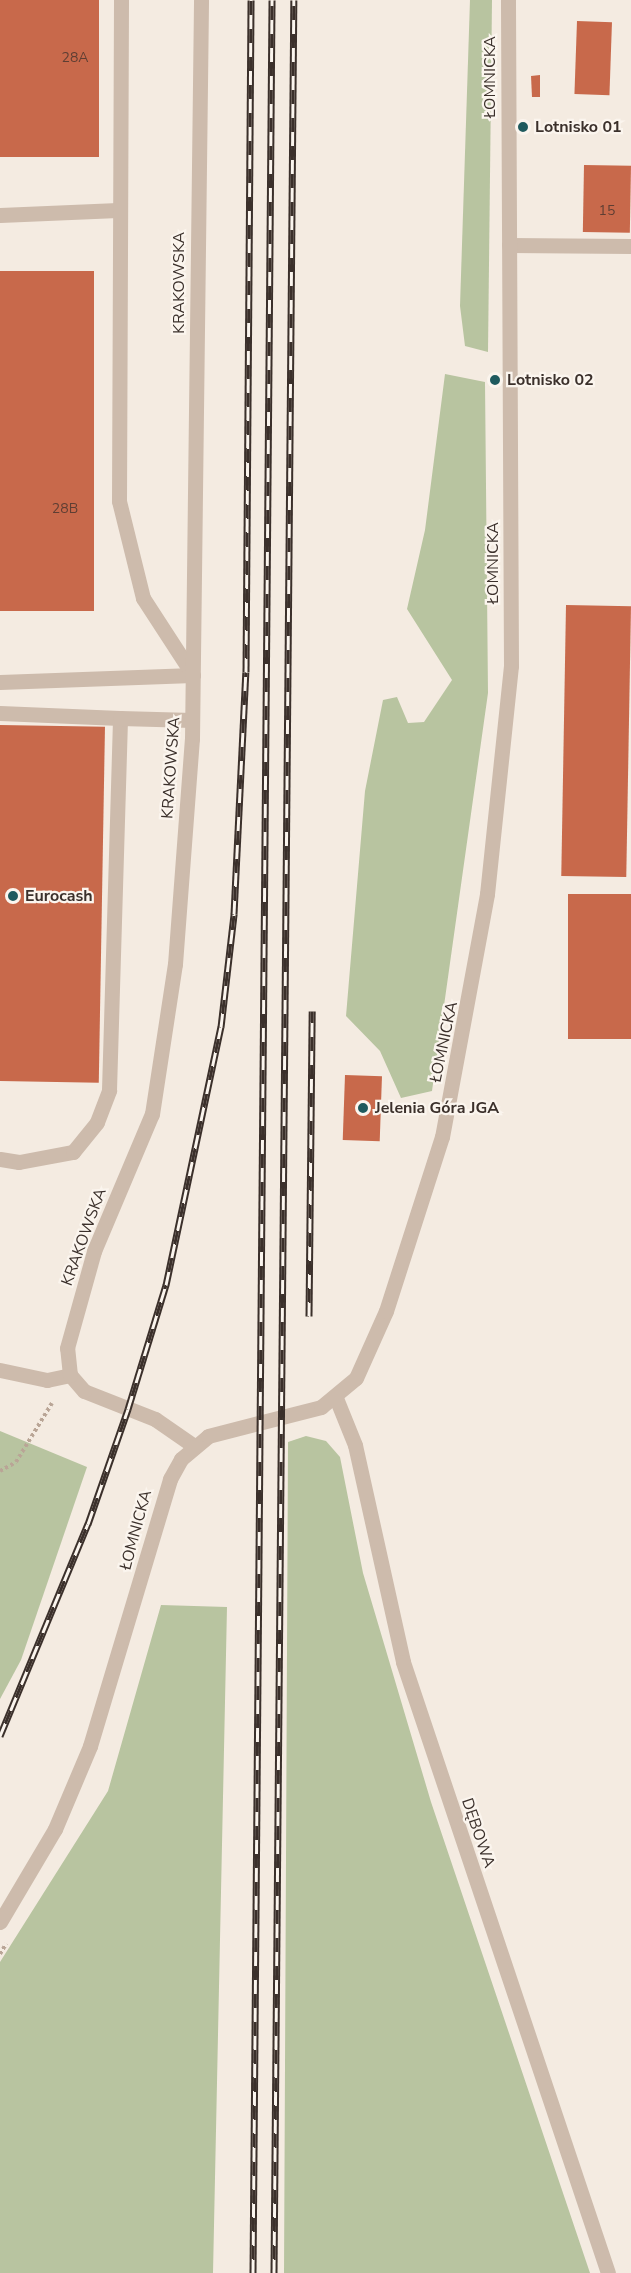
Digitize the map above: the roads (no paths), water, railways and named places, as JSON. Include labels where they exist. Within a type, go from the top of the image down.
[{"type":"street","points":[[121,0],[118,210],[119,501],[143,598],[193,675]]},
{"type":"street","name":"KRAKOWSKA","points":[[70,1375],[67,1348],[94,1251],[152,1114],[162,1071],[192,720],[201,0]]},
{"type":"street","name":"ŁOMNICKA","points":[[0,1922],[73,1789],[138,1595],[160,1503],[181,1459],[194,1446],[221,1430],[306,1413],[336,1398],[364,1365],[406,1255],[441,1137],[475,976],[502,781],[511,666],[508,0]]},
{"type":"street","points":[[0,215],[118,210]]},
{"type":"street","points":[[509,245],[631,246]]},
{"type":"street","points":[[0,682],[193,675]]},
{"type":"street","points":[[0,713],[192,720]]},
{"type":"street","points":[[0,1159],[19,1162],[73,1152],[97,1122],[109,1090],[120,718]]},
{"type":"street","points":[[0,1370],[47,1380],[70,1375],[103,1403],[155,1419],[194,1446]]},
{"type":"street","name":"DĘBOWA","points":[[336,1398],[355,1445],[407,1673],[608,2273]]},
{"type":"railway","points":[[0,1736],[88,1524],[128,1409],[166,1285],[221,1027],[234,914],[246,672],[251,0]]},
{"type":"railway","points":[[253,2273],[272,0]]},
{"type":"railway","points":[[274,2273],[294,0]]},
{"type":"railway","points":[[309,1316],[312,1011]]},
{"type":"place","name":"Lotnisko 01","points":[[523,127]]},
{"type":"place","name":"Lotnisko 02","points":[[495,380]]},
{"type":"place","name":"Eurocash","points":[[13,896]]},
{"type":"place","name":"Jelenia Góra JGA","points":[[363,1108]]}]
